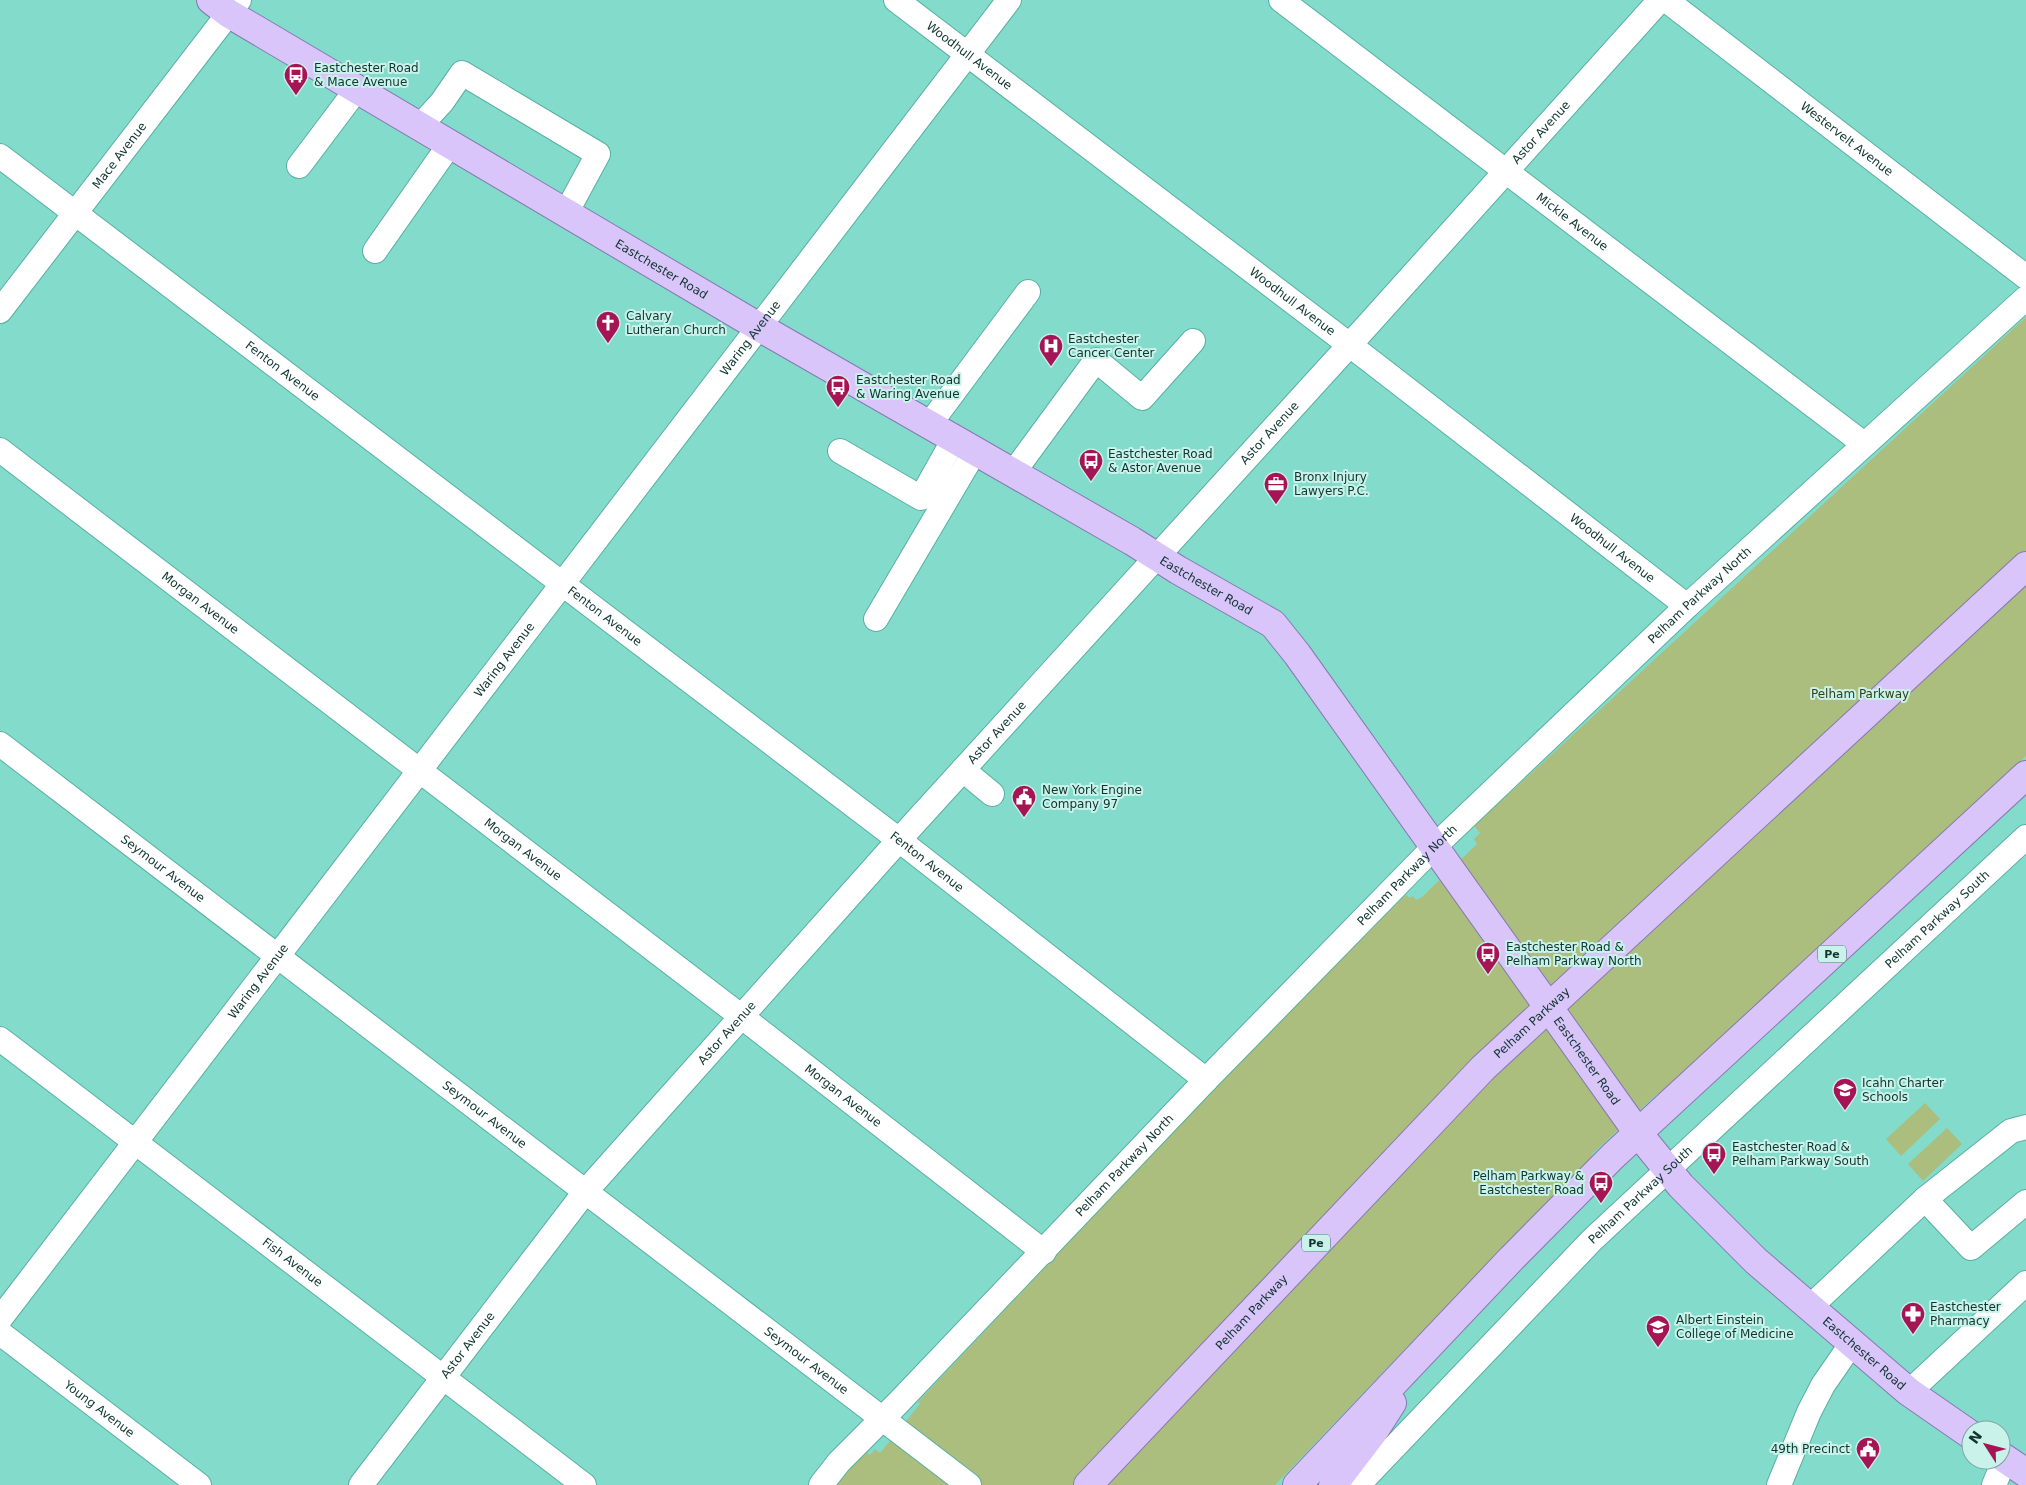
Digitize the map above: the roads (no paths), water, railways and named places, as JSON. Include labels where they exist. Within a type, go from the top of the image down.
[{"type":"main road","name":"Eastchester Road","points":[[226,4],[357,89],[566,213],[1273,624],[1301,658],[1638,1133],[1666,1169],[1756,1261],[1909,1392],[1961,1429]]},
{"type":"main road","name":"Pelham Parkway","points":[[1088,1485],[1434,1118],[1522,1030],[2026,566]]},
{"type":"main road","name":"Pe","points":[[1297,1485],[1553,1216],[1638,1133],[2026,775]]},
{"type":"main road","points":[[1333,1485],[1374,1431],[1429,1348]]},
{"type":"street","name":"Woodhull Avenue","points":[[896,0],[1349,345],[1687,606]]},
{"type":"street","name":"Waring Avenue","points":[[0,1319],[1009,0]]},
{"type":"street","name":"Mickle Avenue","points":[[1281,0],[1864,444]]},
{"type":"street","name":"Astor Avenue","points":[[361,1485],[585,1192],[899,840],[1660,0]]},
{"type":"street","name":"Westervelt Avenue","points":[[1666,0],[2026,277]]},
{"type":"street","name":"Mace Avenue","points":[[0,312],[75,213],[226,4]]},
{"type":"street","points":[[420,126],[442,102],[462,73],[598,154],[566,213]]},
{"type":"street","points":[[299,166],[357,89]]},
{"type":"street","points":[[375,251],[450,144]]},
{"type":"street","name":"Fenton Avenue","points":[[0,156],[899,840],[1206,1080]]},
{"type":"street","points":[[929,425],[1028,292]]},
{"type":"street","name":"Pelham Parkway North","points":[[821,1485],[839,1462],[1044,1252],[1206,1080],[1435,846],[1687,606],[2026,298]]},
{"type":"street","points":[[1013,473],[1096,360],[1142,398],[1193,341]]},
{"type":"street","points":[[840,451],[921,498],[965,445]]},
{"type":"street","points":[[876,619],[965,445]]},
{"type":"street","name":"Morgan Avenue","points":[[0,450],[742,1017],[1044,1252]]},
{"type":"street","name":"Seymour Avenue","points":[[0,744],[969,1485]]},
{"type":"street","points":[[963,770],[992,794]]},
{"type":"street","name":"Pelham Parkway South","points":[[1358,1485],[1554,1278],[1666,1169],[2026,837]]},
{"type":"street","name":"Fish Avenue","points":[[0,1039],[584,1485]]},
{"type":"street","points":[[1810,1307],[1925,1199],[2011,1131],[2026,1127]]},
{"type":"street","points":[[1925,1199],[1971,1248],[2026,1202]]},
{"type":"street","points":[[1909,1392],[2026,1283]]},
{"type":"street","name":"Young Avenue","points":[[0,1333],[199,1485]]},
{"type":"street","points":[[1778,1485],[1812,1405],[1823,1385],[1852,1343]]},
{"type":"street","points":[[1994,1485],[2006,1470]]},
{"type":"place","name":"Eastchester Road & Mace Avenue","points":[[296,96]]},
{"type":"place","name":"Calvary Lutheran Church","points":[[608,344]]},
{"type":"place","name":"Eastchester Cancer Center","points":[[1051,367]]},
{"type":"place","name":"Eastchester Road & Waring Avenue","points":[[838,408]]},
{"type":"place","name":"Eastchester Road & Astor Avenue","points":[[1091,482]]},
{"type":"place","name":"Bronx Injury Lawyers P.C.","points":[[1276,505]]},
{"type":"place","name":"New York Engine Company 97","points":[[1024,818]]},
{"type":"place","name":"Eastchester Road & Pelham Parkway North","points":[[1488,975]]},
{"type":"place","name":"Icahn Charter Schools","points":[[1845,1111]]},
{"type":"place","name":"Eastchester Road & Pelham Parkway South","points":[[1714,1175]]},
{"type":"place","name":"Pelham Parkway & Eastchester Road","points":[[1601,1204]]},
{"type":"place","name":"Eastchester Pharmacy","points":[[1913,1335]]},
{"type":"place","name":"Albert Einstein College of Medicine","points":[[1658,1348]]},
{"type":"place","name":"49th Precinct","points":[[1868,1470]]}]
